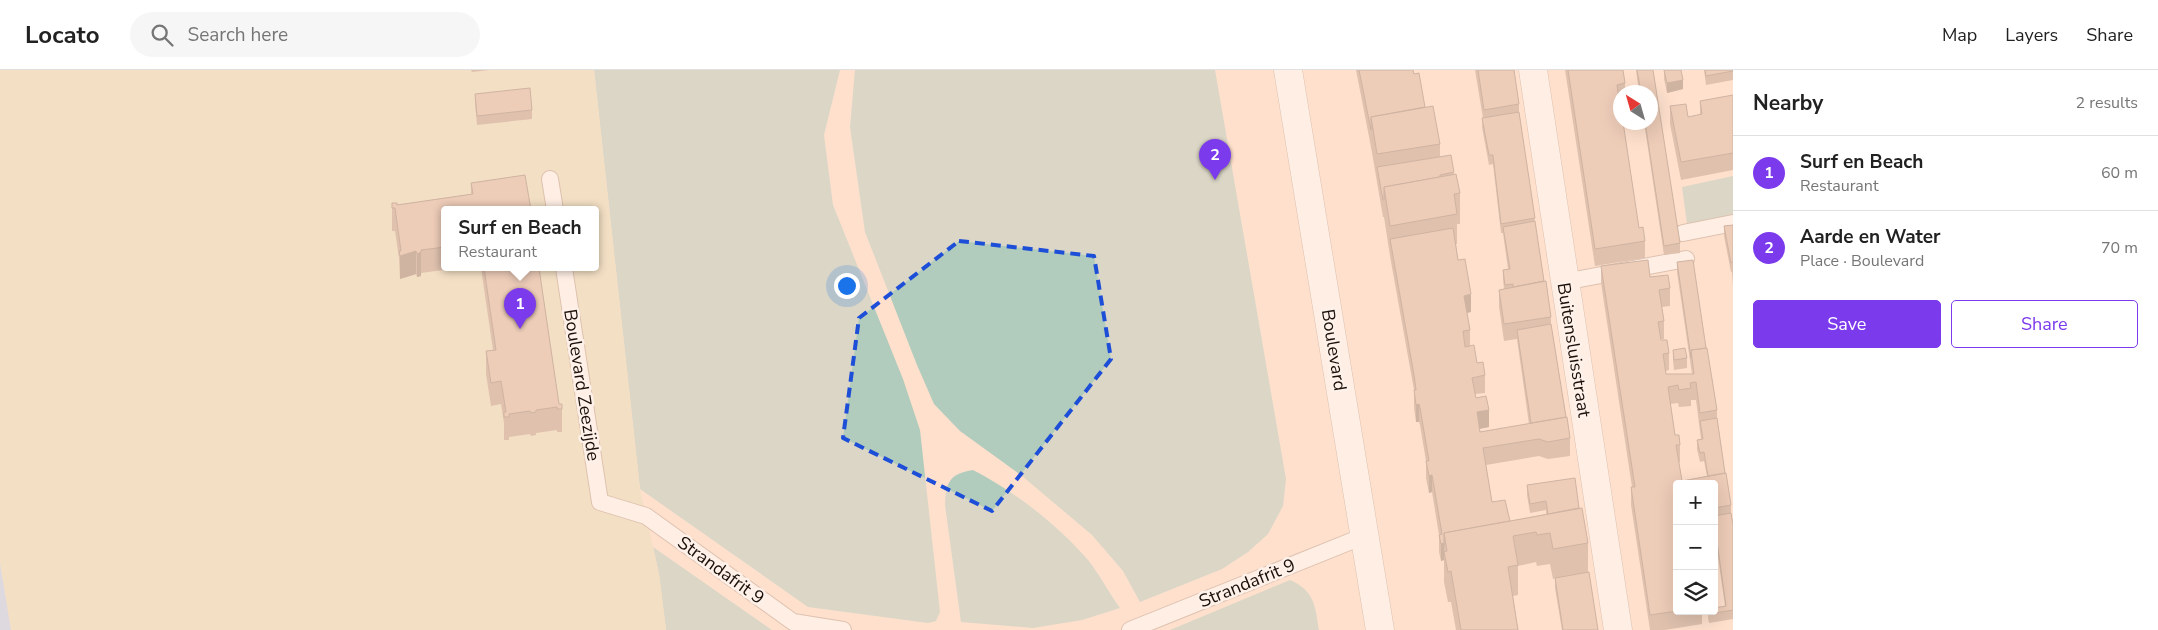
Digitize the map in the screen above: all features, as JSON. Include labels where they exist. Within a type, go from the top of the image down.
[{"type":"street","name":"Boulevard","points":[[1288,70],[1380,630]]},
{"type":"street","name":"Buitensluisstraat","points":[[1533,70],[1618,630]]},
{"type":"lane","points":[[550,179],[554,206]]},
{"type":"lane","points":[[1683,233],[1733,224]]},
{"type":"lane","points":[[1564,282],[1686,259]]},
{"type":"lane","name":"Boulevard Zeezijde","points":[[564,271],[600,502]]},
{"type":"lane","name":"Strandafrit 9","points":[[600,502],[646,516],[793,622],[844,630]]},
{"type":"lane","name":"Strandafrit 9","points":[[1130,630],[1364,536]]},
{"type":"highlighted area","points":[[959,241],[1094,256],[1111,359],[992,511],[843,438],[859,318]]},
{"type":"green space","points":[[594,70],[840,70],[824,135],[833,205],[903,379],[920,430],[940,612],[936,621],[928,623],[808,607],[640,489]]},
{"type":"green space","points":[[855,70],[1215,70],[1286,479],[1283,506],[1268,534],[1248,552],[1222,569],[1140,602],[1123,571],[1092,535],[1022,476],[960,431],[934,404],[865,232],[850,127]]},
{"type":"green space","points":[[1733,176],[1733,215],[1687,224],[1682,187]]},
{"type":"green space","points":[[973,470],[1019,498],[1063,534],[1088,560],[1120,608],[1082,620],[1033,628],[961,622],[945,505],[946,490],[950,480],[954,477]]},
{"type":"green space","points":[[653,547],[772,630],[666,630],[659,574]]},
{"type":"green space","points":[[1290,580],[1305,589],[1309,594],[1315,607],[1319,630],[1170,630]]},
{"type":"sand","points":[[0,70],[594,70],[640,489],[659,574],[666,630],[11,630],[0,563]]},
{"type":"water","points":[[0,563],[11,630],[0,630]]},
{"type":"building","points":[[1359,70],[1413,70],[1414,74],[1419,73],[1425,107],[1371,117],[1371,130]]},
{"type":"building","points":[[1478,70],[1514,70],[1519,104],[1484,110]]},
{"type":"building","points":[[1568,70],[1623,70],[1625,83],[1613,85],[1613,130],[1624,130],[1639,228],[1643,227],[1645,241],[1595,249]]},
{"type":"building","points":[[1637,70],[1653,70],[1655,85],[1640,85]]},
{"type":"building","points":[[1664,70],[1681,70],[1683,80],[1667,83]]},
{"type":"building","points":[[1705,70],[1733,70],[1733,71],[1706,76]]},
{"type":"building","points":[[530,88],[532,110],[477,116],[475,94]]},
{"type":"building","points":[[1733,95],[1733,153],[1681,162],[1670,106],[1686,104],[1688,117],[1702,114],[1700,101]]},
{"type":"building","points":[[1658,102],[1680,243],[1664,246],[1646,130],[1658,130]]},
{"type":"building","points":[[1433,106],[1440,144],[1377,154],[1371,117]]},
{"type":"building","points":[[1519,112],[1535,218],[1501,224],[1493,155],[1489,155],[1482,118]]},
{"type":"building","points":[[1451,155],[1454,172],[1440,175],[1440,177],[1384,187],[1383,200],[1377,167]]},
{"type":"building","points":[[1456,174],[1460,193],[1454,194],[1457,214],[1390,226],[1384,187]]},
{"type":"building","points":[[525,175],[530,206],[441,206],[441,248],[421,250],[417,254],[416,251],[400,256],[399,251],[401,251],[395,208],[392,208],[392,203],[397,203],[397,205],[473,194],[471,183]]},
{"type":"building","points":[[1535,221],[1544,281],[1513,287],[1513,284],[1505,285],[1503,270],[1510,269],[1503,227]]},
{"type":"building","points":[[1733,225],[1733,262],[1731,263],[1724,226]]},
{"type":"building","points":[[1453,228],[1458,260],[1465,259],[1471,294],[1464,296],[1470,330],[1463,331],[1465,347],[1474,345],[1477,363],[1483,362],[1485,375],[1472,378],[1476,398],[1486,396],[1489,410],[1477,412],[1480,432],[1567,417],[1570,438],[1548,442],[1539,439],[1483,448],[1492,502],[1505,500],[1510,521],[1444,533],[1444,543],[1441,544],[1439,535],[1442,534],[1432,475],[1429,476],[1426,461],[1429,461],[1420,408],[1419,404],[1416,405],[1414,375],[1390,239]]},
{"type":"building","points":[[1648,260],[1650,277],[1668,275],[1670,288],[1659,290],[1664,321],[1658,322],[1661,340],[1667,340],[1669,353],[1663,354],[1666,374],[1694,374],[1691,350],[1707,348],[1717,410],[1700,413],[1696,382],[1690,383],[1691,388],[1679,390],[1678,385],[1668,387],[1675,435],[1679,435],[1680,445],[1676,445],[1682,480],[1673,480],[1673,612],[1650,615],[1631,487],[1635,487],[1601,266]]},
{"type":"building","points":[[1693,260],[1706,348],[1691,350],[1691,358],[1677,262]]},
{"type":"building","points":[[484,271],[539,271],[559,404],[562,404],[562,409],[557,409],[557,407],[536,410],[536,412],[531,413],[530,411],[509,414],[509,417],[504,417],[504,412],[506,412],[501,381],[491,383],[486,351],[496,350]]},
{"type":"building","points":[[1546,281],[1551,317],[1504,324],[1499,290]]},
{"type":"building","points":[[1551,324],[1566,417],[1531,423],[1517,330]]},
{"type":"building","points":[[1685,348],[1687,358],[1674,360],[1673,350]]},
{"type":"building","points":[[1717,418],[1725,473],[1708,476],[1704,452],[1700,453],[1697,440],[1703,439],[1700,421]]},
{"type":"building","points":[[1726,473],[1731,505],[1718,507],[1718,480],[1688,480]]},
{"type":"building","points":[[1575,478],[1579,508],[1548,514],[1546,501],[1530,504],[1527,485]]},
{"type":"building","points":[[1582,508],[1588,543],[1553,549],[1550,533],[1537,535],[1536,532],[1513,536],[1518,565],[1508,567],[1518,630],[1461,630],[1451,571],[1448,572],[1444,552],[1447,551],[1444,533]]},
{"type":"building","points":[[1731,513],[1733,525],[1733,610],[1718,612],[1718,607],[1726,606],[1718,549],[1718,515]]},
{"type":"building","points":[[1589,572],[1598,630],[1563,630],[1555,578]]},
{"type":"place","name":"Aarde en Water","points":[[1215,180]]},
{"type":"place","name":"Surf en Beach","points":[[520,329]]}]
